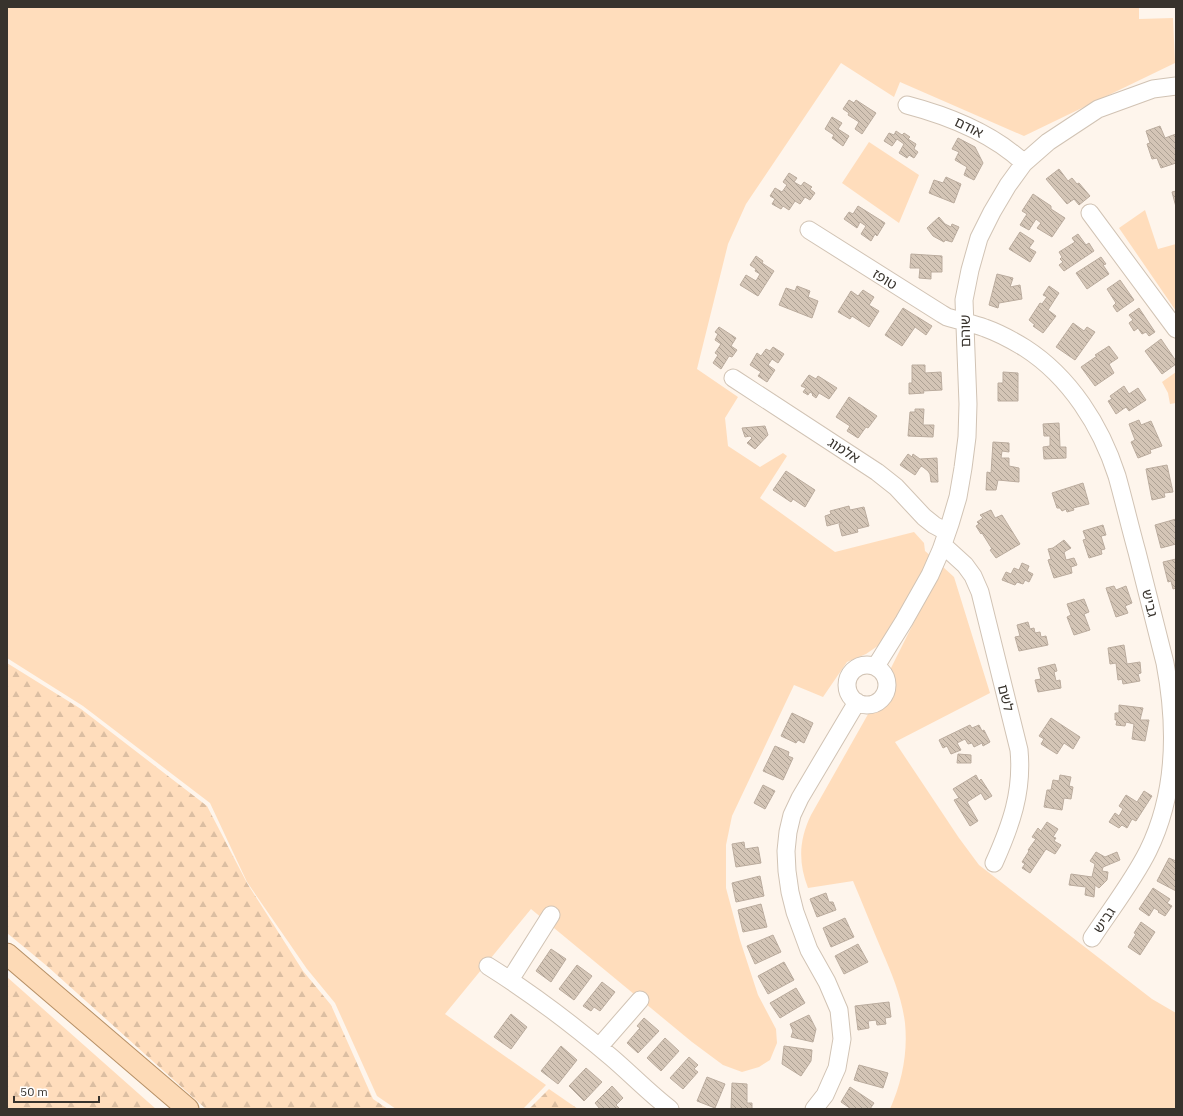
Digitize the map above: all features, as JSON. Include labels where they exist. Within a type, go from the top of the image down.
[{"type":"main road","points":[[7,954],[188,1109]]},
{"type":"street","name":"שוהם","points":[[876,666],[918,598],[930,575],[945,538],[958,497],[967,437],[968,404],[964,300],[970,270],[979,238],[992,212],[1008,185],[1024,163],[1048,142],[1098,109],[1153,89],[1176,86]]},
{"type":"street","name":"אודם","points":[[907,105],[938,114],[971,128],[1007,149],[1024,163]]},
{"type":"street","points":[[1090,213],[1176,330]]},
{"type":"street","name":"טופז","points":[[809,230],[939,313],[965,322]]},
{"type":"street","name":"גביש","points":[[965,322],[985,328],[1006,337],[1045,363],[1062,380],[1093,422],[1106,447],[1116,475],[1165,663],[1170,694],[1173,731],[1171,774],[1162,814],[1156,832],[1140,866],[1092,938]]},
{"type":"street","name":"אלמוג","points":[[733,378],[877,472],[896,487],[945,538]]},
{"type":"street","name":"לשם","points":[[945,538],[965,565],[980,592],[1018,750],[1020,776],[1016,801],[1009,826],[994,863]]},
{"type":"street","points":[[865,664],[876,666],[883,672],[888,684],[884,697],[878,702],[872,704],[866,705],[857,702],[849,694],[847,688],[849,675],[853,670],[865,664]]},
{"type":"street","points":[[814,1109],[826,1095],[837,1068],[842,1039],[839,1010],[827,982],[809,950],[795,912],[787,871],[786,852],[788,832],[792,815],[800,798],[857,702]]},
{"type":"street","points":[[510,980],[551,915]]},
{"type":"street","points":[[488,966],[558,1014],[599,1047],[670,1109]]},
{"type":"street","points":[[599,1047],[640,1000]]},
{"type":"green space","points":[[7,7],[1139,7],[1139,19],[1173,18],[1175,63],[1024,136],[900,82],[894,97],[841,63],[746,204],[728,244],[697,369],[738,397],[725,418],[728,446],[760,467],[783,453],[787,456],[760,498],[835,552],[914,532],[924,543],[925,551],[932,557],[882,643],[866,654],[847,662],[823,697],[794,685],[732,816],[726,845],[726,888],[740,940],[758,995],[776,1029],[777,1043],[770,1060],[759,1067],[742,1072],[723,1065],[692,1042],[531,909],[445,1014],[546,1085],[523,1109],[396,1109],[377,1096],[335,1003],[307,969],[247,882],[210,803],[83,706],[7,658]]},
{"type":"green space","points":[[869,142],[919,175],[899,223],[842,183]]},
{"type":"green space","points":[[1145,210],[1158,249],[1176,244],[1176,311],[1119,228]]},
{"type":"green space","points":[[1176,372],[1176,403],[1170,404],[1168,393],[1162,382]]},
{"type":"green space","points":[[942,566],[954,577],[990,693],[895,742],[959,838],[979,865],[1152,999],[1176,1013],[1176,1109],[890,1109],[901,1078],[906,1045],[904,1014],[896,986],[853,881],[808,888],[801,860],[801,851],[804,833],[811,815],[867,716]]},
{"type":"green space","points":[[7,663],[81,709],[207,806],[247,883],[303,971],[331,1005],[373,1099],[388,1109],[206,1109],[47,966],[7,933]]},
{"type":"green space","points":[[7,977],[156,1109],[7,1109]]},
{"type":"green space","points":[[549,1089],[578,1109],[529,1109]]},
{"type":"building","points":[[849,100],[854,103],[856,100],[876,113],[862,134],[855,129],[859,122],[848,115],[849,113],[843,109]]},
{"type":"building","points":[[832,117],[842,123],[838,129],[849,136],[843,146],[832,138],[834,135],[825,129]]},
{"type":"building","points":[[1160,126],[1165,138],[1176,134],[1176,163],[1161,168],[1157,158],[1152,159],[1147,144],[1150,143],[1146,131]]},
{"type":"building","points":[[896,131],[902,135],[904,133],[910,137],[908,139],[916,144],[914,149],[918,152],[914,158],[909,155],[907,158],[899,153],[904,144],[897,139],[892,146],[884,141],[889,133],[894,135]]},
{"type":"building","points":[[958,138],[975,147],[983,163],[974,180],[964,175],[967,167],[955,160],[959,152],[952,149]]},
{"type":"building","points":[[1059,169],[1068,181],[1072,178],[1077,184],[1079,183],[1090,196],[1079,205],[1074,199],[1067,204],[1046,179]]},
{"type":"building","points":[[789,173],[797,178],[794,182],[801,186],[804,182],[812,187],[810,189],[815,193],[810,200],[805,197],[800,204],[795,201],[789,210],[783,206],[781,209],[772,204],[775,199],[770,196],[775,188],[782,192],[787,185],[783,182]]},
{"type":"building","points":[[946,177],[961,184],[954,203],[929,193],[934,180],[943,183]]},
{"type":"building","points":[[1176,191],[1176,207],[1172,192]]},
{"type":"building","points":[[1033,194],[1065,218],[1052,237],[1037,228],[1041,223],[1036,219],[1029,230],[1020,225],[1027,214],[1022,211]]},
{"type":"building","points":[[858,206],[885,223],[877,236],[875,234],[871,241],[861,234],[866,226],[860,222],[857,228],[844,219],[849,212],[853,214]]},
{"type":"building","points":[[939,217],[945,224],[951,227],[952,224],[959,227],[952,242],[945,240],[944,242],[933,236],[927,228]]},
{"type":"building","points":[[1020,232],[1034,241],[1029,248],[1036,252],[1030,262],[1009,249]]},
{"type":"building","points":[[1078,234],[1086,245],[1089,243],[1094,251],[1064,271],[1059,265],[1063,262],[1060,259],[1062,257],[1059,252],[1075,242],[1072,238]]},
{"type":"building","points":[[911,254],[942,256],[942,272],[931,272],[931,279],[919,278],[920,268],[910,268]]},
{"type":"building","points":[[756,256],[763,261],[762,263],[774,271],[758,296],[740,285],[746,275],[756,281],[760,274],[750,265]]},
{"type":"building","points":[[1101,257],[1106,264],[1103,265],[1109,274],[1087,289],[1076,273]]},
{"type":"building","points":[[997,274],[1013,278],[1010,287],[1020,285],[1022,299],[999,303],[998,308],[989,305]]},
{"type":"building","points":[[1120,280],[1134,300],[1117,312],[1113,306],[1116,303],[1107,289]]},
{"type":"building","points":[[797,286],[810,291],[808,297],[818,301],[812,318],[779,305],[786,288],[795,291]]},
{"type":"building","points":[[1049,286],[1059,293],[1048,310],[1056,316],[1043,333],[1033,326],[1035,325],[1029,320],[1040,303],[1042,304],[1047,297],[1043,295]]},
{"type":"building","points":[[863,290],[874,297],[869,305],[879,311],[869,327],[852,316],[850,319],[838,312],[851,291],[858,296]]},
{"type":"building","points":[[903,308],[932,326],[926,335],[915,327],[902,346],[885,335]]},
{"type":"building","points":[[1139,308],[1155,332],[1149,336],[1146,332],[1142,334],[1138,328],[1134,331],[1129,323],[1133,320],[1129,315]]},
{"type":"building","points":[[1073,323],[1084,331],[1087,327],[1095,332],[1075,360],[1056,347]]},
{"type":"building","points":[[719,327],[736,338],[731,346],[737,350],[732,357],[729,356],[721,369],[713,363],[718,355],[715,353],[721,344],[715,340],[718,334],[715,332]]},
{"type":"building","points":[[1161,339],[1176,361],[1176,364],[1162,374],[1145,351]]},
{"type":"building","points":[[1109,346],[1118,358],[1109,364],[1114,373],[1095,386],[1081,367]]},
{"type":"building","points":[[773,347],[784,354],[778,363],[772,359],[768,365],[775,370],[767,382],[758,376],[761,372],[750,365],[757,353],[761,356],[766,349],[770,351]]},
{"type":"building","points":[[912,365],[925,365],[925,373],[941,372],[942,390],[923,391],[924,393],[909,394],[909,383],[912,383]]},
{"type":"building","points":[[1003,372],[1018,373],[1018,401],[998,401],[998,383],[1003,383]]},
{"type":"building","points":[[809,375],[816,379],[818,376],[837,388],[829,399],[819,393],[816,398],[810,392],[808,395],[803,392],[806,388],[801,386]]},
{"type":"building","points":[[1124,386],[1129,394],[1138,388],[1146,400],[1129,411],[1126,407],[1116,414],[1108,401],[1112,399],[1110,396]]},
{"type":"building","points":[[849,397],[877,416],[858,438],[847,431],[850,426],[836,417]]},
{"type":"building","points":[[915,409],[924,409],[923,425],[934,425],[933,437],[908,436],[910,412],[915,412]]},
{"type":"building","points":[[1139,420],[1141,425],[1151,421],[1162,446],[1150,450],[1151,453],[1138,458],[1131,442],[1135,440],[1129,424]]},
{"type":"building","points":[[1059,423],[1060,447],[1066,447],[1066,458],[1044,459],[1043,447],[1050,446],[1050,436],[1044,436],[1043,424]]},
{"type":"building","points":[[765,426],[768,435],[755,449],[747,443],[752,438],[750,436],[745,437],[742,428]]},
{"type":"building","points":[[993,442],[1009,443],[1009,452],[1002,451],[1001,458],[1009,458],[1009,466],[1019,468],[1019,482],[998,480],[996,490],[986,490],[987,472],[991,473]]},
{"type":"building","points":[[908,454],[912,457],[913,454],[920,459],[937,458],[938,482],[931,482],[930,474],[921,466],[915,475],[900,465]]},
{"type":"building","points":[[1167,465],[1173,492],[1164,493],[1165,497],[1152,500],[1146,469]]},
{"type":"building","points":[[786,471],[815,490],[805,507],[793,499],[791,502],[773,490]]},
{"type":"building","points":[[1083,483],[1089,504],[1073,508],[1074,510],[1067,512],[1066,509],[1062,511],[1060,508],[1057,508],[1052,493]]},
{"type":"building","points":[[849,506],[850,510],[864,507],[869,526],[857,529],[858,532],[842,536],[839,524],[842,522],[827,526],[825,516],[831,514],[830,511]]},
{"type":"building","points":[[991,510],[995,518],[1002,515],[1020,544],[996,558],[990,550],[992,549],[982,533],[981,534],[976,526],[979,524],[977,522],[983,518],[980,515]]},
{"type":"building","points":[[1176,519],[1176,544],[1161,548],[1155,525]]},
{"type":"building","points":[[1103,525],[1106,535],[1101,536],[1105,549],[1101,550],[1102,554],[1089,558],[1083,540],[1086,539],[1083,531]]},
{"type":"building","points":[[1064,540],[1071,548],[1064,552],[1066,560],[1074,558],[1077,565],[1071,567],[1072,573],[1054,578],[1048,560],[1051,559],[1048,549],[1053,548]]},
{"type":"building","points":[[1176,559],[1176,588],[1173,589],[1171,581],[1168,582],[1163,562]]},
{"type":"building","points":[[1022,563],[1029,566],[1027,571],[1033,574],[1029,582],[1025,580],[1023,584],[1017,582],[1015,585],[1002,580],[1006,572],[1011,574],[1014,568],[1019,570]]},
{"type":"building","points":[[1114,586],[1116,590],[1126,586],[1132,603],[1125,606],[1128,613],[1116,617],[1106,588]]},
{"type":"building","points":[[1084,599],[1089,612],[1084,614],[1090,630],[1074,635],[1067,617],[1071,615],[1067,604]]},
{"type":"building","points":[[1028,622],[1030,629],[1034,628],[1035,633],[1040,632],[1041,637],[1046,636],[1048,645],[1019,651],[1015,637],[1020,636],[1017,625]]},
{"type":"building","points":[[1124,645],[1127,664],[1140,662],[1141,673],[1138,674],[1140,681],[1123,684],[1122,679],[1118,680],[1116,663],[1110,664],[1108,648]]},
{"type":"building","points":[[1055,664],[1057,671],[1054,672],[1056,681],[1060,680],[1061,688],[1038,692],[1035,680],[1041,679],[1038,668]]},
{"type":"building","points":[[1119,705],[1143,708],[1140,720],[1149,720],[1145,741],[1132,739],[1134,724],[1126,722],[1125,726],[1116,725],[1117,720],[1115,720],[1115,713],[1119,713]]},
{"type":"building","points":[[792,713],[813,723],[804,743],[798,740],[796,743],[781,736]]},
{"type":"building","points":[[1051,718],[1080,737],[1073,749],[1064,743],[1057,754],[1041,744],[1044,739],[1039,736]]},
{"type":"building","points":[[970,725],[972,728],[979,725],[982,731],[984,730],[990,742],[983,746],[982,743],[974,747],[972,743],[968,744],[965,739],[957,743],[961,750],[951,754],[947,746],[943,748],[939,740]]},
{"type":"building","points":[[775,746],[789,752],[788,756],[793,758],[783,780],[763,771]]},
{"type":"building","points":[[958,754],[971,755],[971,763],[957,763]]},
{"type":"building","points":[[976,775],[979,781],[981,779],[992,796],[985,800],[981,793],[967,802],[978,821],[970,826],[954,800],[959,798],[953,789]]},
{"type":"building","points":[[1060,775],[1071,777],[1069,786],[1073,787],[1071,799],[1064,798],[1062,810],[1044,807],[1047,790],[1051,790],[1053,780],[1059,781]]},
{"type":"building","points":[[763,785],[775,791],[765,809],[754,803]]},
{"type":"building","points":[[1144,791],[1152,796],[1136,821],[1132,819],[1127,828],[1122,825],[1119,828],[1109,822],[1115,813],[1119,816],[1123,809],[1119,806],[1126,795],[1137,802]]},
{"type":"building","points":[[1047,822],[1058,829],[1053,837],[1056,838],[1054,841],[1061,845],[1055,854],[1046,849],[1030,873],[1022,868],[1025,864],[1022,862],[1036,839],[1032,837],[1038,828],[1041,831]]},
{"type":"building","points":[[744,842],[745,849],[758,847],[761,863],[736,867],[732,844]]},
{"type":"building","points":[[1096,852],[1105,857],[1117,852],[1120,860],[1103,867],[1102,871],[1108,872],[1107,880],[1099,888],[1095,885],[1094,897],[1085,895],[1086,887],[1069,885],[1071,874],[1092,877],[1095,864],[1090,861]]},
{"type":"building","points":[[1169,858],[1176,861],[1176,891],[1157,881]]},
{"type":"building","points":[[760,876],[764,896],[736,902],[732,883]]},
{"type":"building","points":[[1153,888],[1170,899],[1167,903],[1172,906],[1165,916],[1154,908],[1149,916],[1139,909]]},
{"type":"building","points":[[826,893],[829,902],[833,902],[836,910],[817,917],[810,899]]},
{"type":"building","points":[[761,904],[767,927],[743,932],[738,910]]},
{"type":"building","points":[[845,918],[854,937],[831,947],[823,928]]},
{"type":"building","points":[[1141,922],[1155,932],[1140,955],[1128,947]]},
{"type":"building","points":[[773,935],[781,952],[755,964],[747,946]]},
{"type":"building","points":[[858,944],[868,962],[844,974],[835,956]]},
{"type":"building","points":[[551,949],[566,959],[551,982],[536,971]]},
{"type":"building","points":[[784,962],[794,980],[768,994],[758,976]]},
{"type":"building","points":[[577,965],[592,976],[574,1000],[559,989]]},
{"type":"building","points":[[602,982],[615,992],[600,1011],[594,1007],[591,1011],[583,1006]]},
{"type":"building","points":[[796,988],[805,1003],[780,1018],[770,1003]]},
{"type":"building","points":[[889,1002],[891,1017],[885,1018],[886,1024],[877,1025],[876,1020],[868,1021],[869,1028],[858,1030],[855,1006]]},
{"type":"building","points":[[511,1014],[527,1027],[511,1049],[494,1037]]},
{"type":"building","points":[[809,1015],[816,1029],[813,1042],[791,1037],[793,1031],[790,1024]]},
{"type":"building","points":[[644,1018],[659,1031],[638,1053],[627,1043],[640,1028],[637,1026]]},
{"type":"building","points":[[665,1038],[679,1051],[661,1071],[647,1058]]},
{"type":"building","points":[[561,1046],[577,1060],[558,1084],[541,1071]]},
{"type":"building","points":[[784,1046],[812,1050],[811,1061],[801,1076],[782,1064]]},
{"type":"building","points":[[689,1057],[698,1065],[694,1069],[698,1072],[683,1089],[670,1078]]},
{"type":"building","points":[[859,1065],[888,1073],[883,1088],[854,1080]]},
{"type":"building","points":[[586,1068],[602,1082],[584,1101],[569,1086]]},
{"type":"building","points":[[707,1077],[725,1084],[715,1108],[697,1101]]},
{"type":"building","points":[[732,1083],[747,1084],[747,1103],[752,1103],[752,1109],[731,1109]]},
{"type":"building","points":[[612,1086],[623,1098],[616,1105],[620,1109],[600,1109],[595,1103]]},
{"type":"building","points":[[850,1087],[874,1103],[870,1109],[851,1109],[841,1102]]}]
